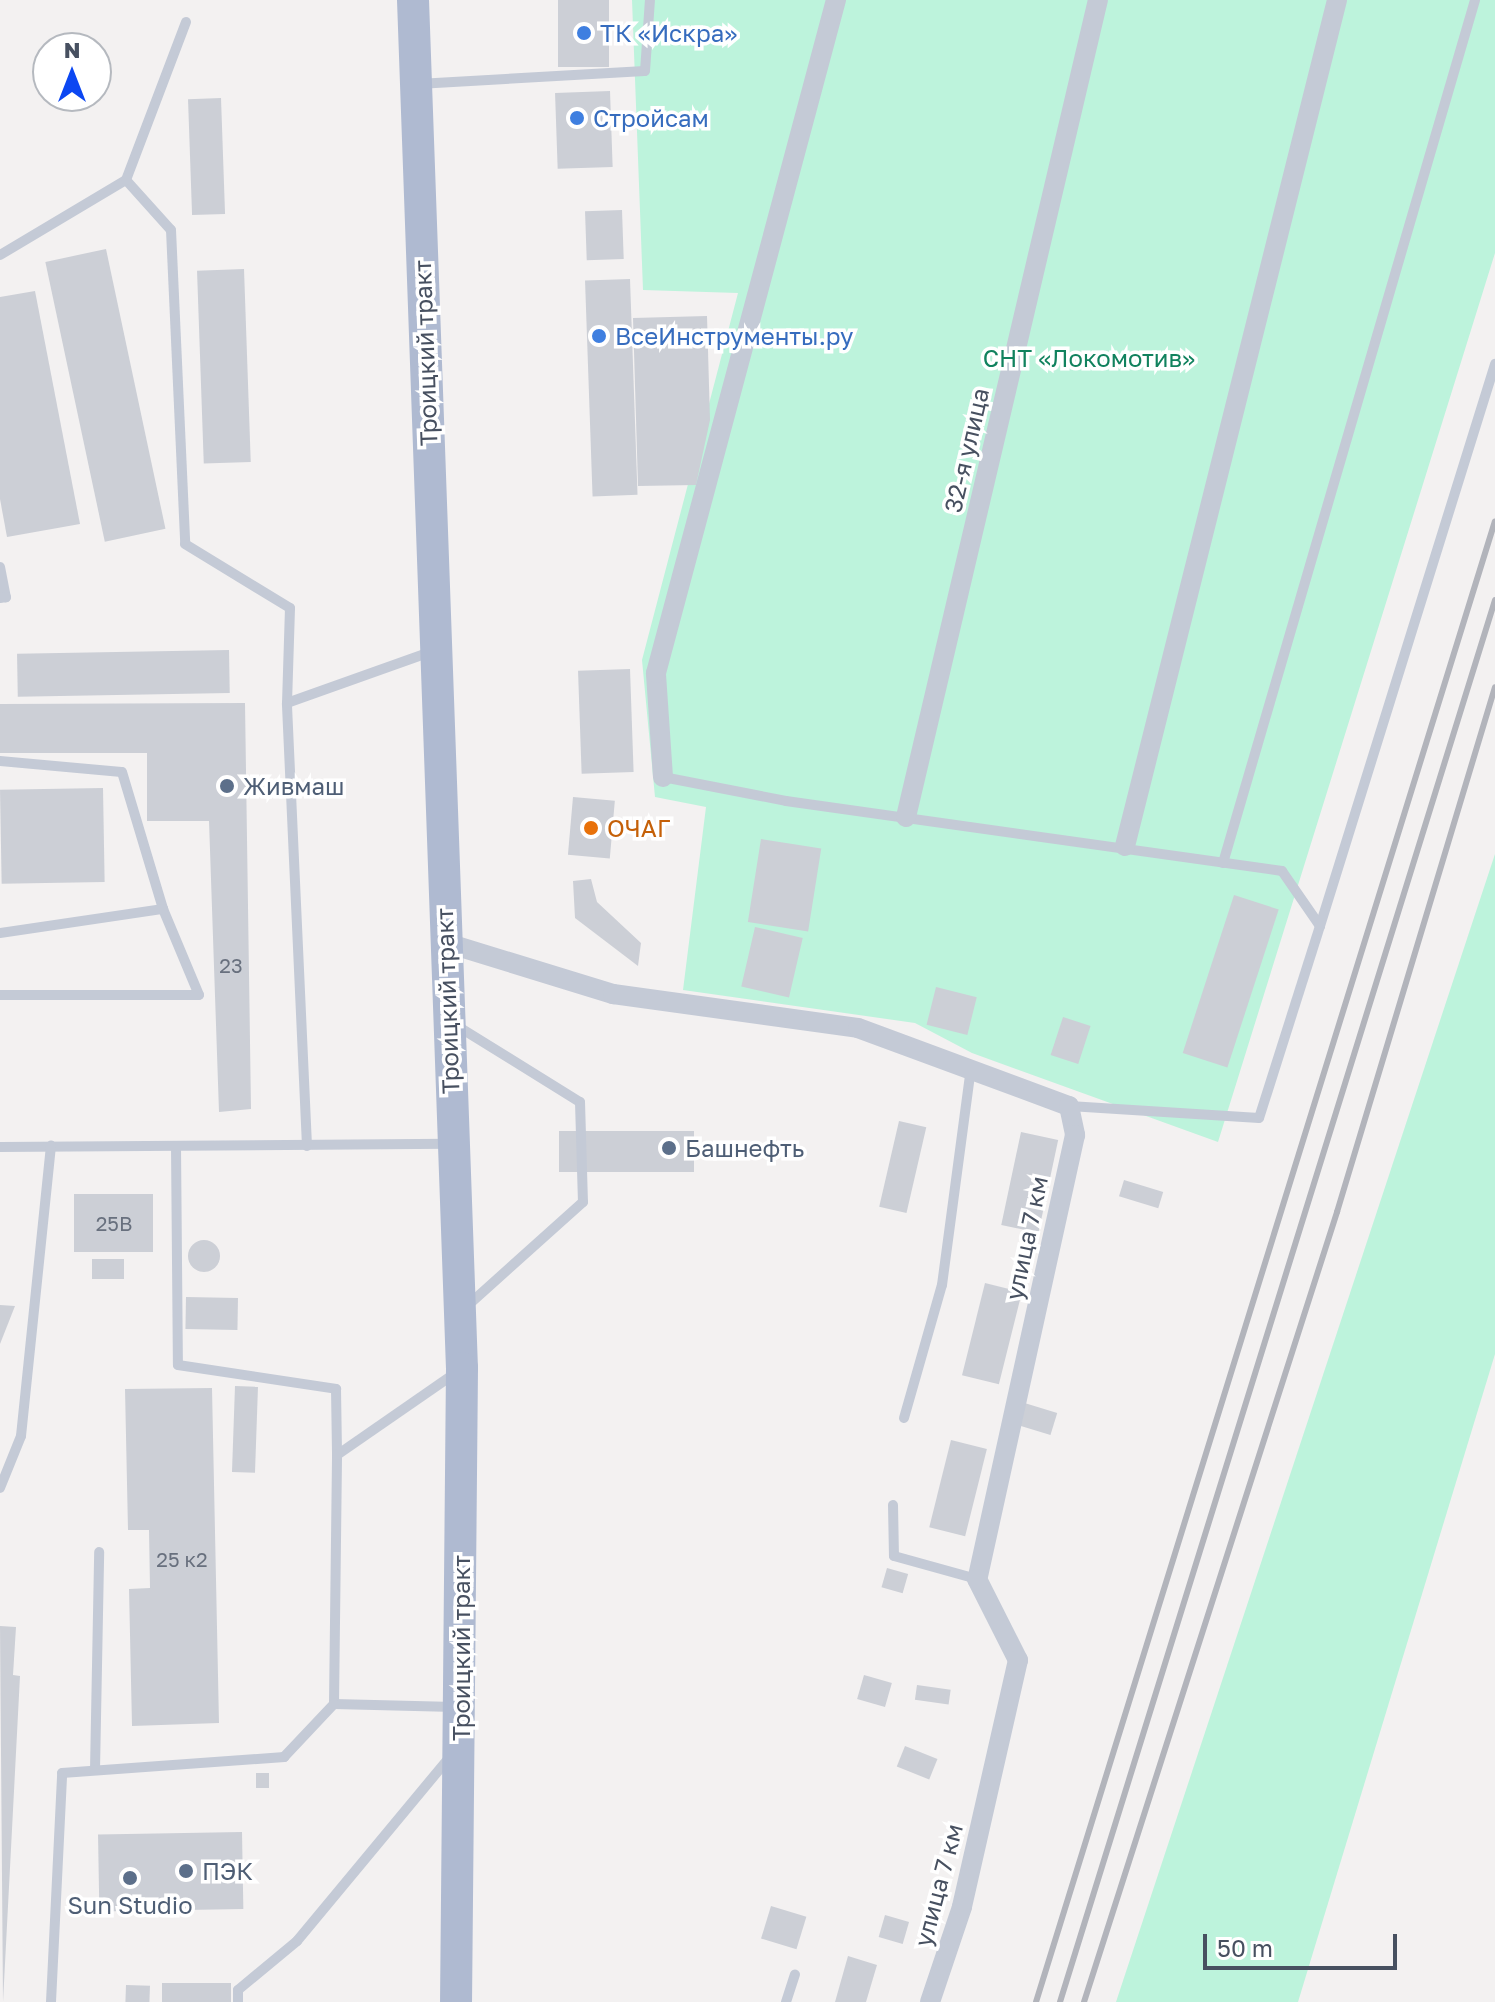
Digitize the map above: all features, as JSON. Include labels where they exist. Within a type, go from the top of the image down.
[{"type":"main road","name":"Троицкий тракт","points":[[413,0],[434,650],[447,943],[456,1315],[462,1368],[461,1745],[456,2002]]},
{"type":"street","points":[[663,777],[656,673],[836,0]]},
{"type":"street","name":"32-я улица","points":[[906,817],[1098,0]]},
{"type":"street","points":[[1125,846],[1337,0]]},
{"type":"street","points":[[447,943],[613,994],[858,1028],[971,1066],[1069,1106]]},
{"type":"street","name":"улица 7 км","points":[[930,2002],[962,1907],[1018,1660],[977,1579],[1075,1135],[1069,1106]]},
{"type":"lane","points":[[416,84],[645,71],[650,0]]},
{"type":"lane","points":[[1223,863],[1475,0]]},
{"type":"lane","points":[[0,255],[126,180],[186,22]]},
{"type":"lane","points":[[126,180],[171,230],[185,544],[290,608],[287,703],[307,1146]]},
{"type":"lane","points":[[1069,1106],[1259,1118],[1495,364]]},
{"type":"lane","points":[[0,567],[6,597],[0,598]]},
{"type":"lane","points":[[287,703],[434,650]]},
{"type":"lane","points":[[0,761],[122,772],[163,909],[199,995],[0,995]]},
{"type":"lane","points":[[663,777],[906,817],[1125,846],[1282,871],[1320,926]]},
{"type":"lane","points":[[0,933],[163,909]]},
{"type":"lane","points":[[449,1021],[580,1102],[583,1202],[456,1315]]},
{"type":"lane","points":[[904,1418],[942,1285],[971,1066]]},
{"type":"lane","points":[[0,1147],[451,1144]]},
{"type":"lane","points":[[0,1488],[21,1436],[51,1146]]},
{"type":"lane","points":[[51,2002],[62,1773],[284,1757],[334,1704],[336,1389],[178,1365],[176,1146]]},
{"type":"lane","points":[[337,1455],[462,1368]]},
{"type":"lane","points":[[893,1505],[894,1556],[977,1579]]},
{"type":"lane","points":[[95,1770],[99,1552]]},
{"type":"lane","points":[[334,1704],[461,1707]]},
{"type":"lane","points":[[238,2002],[238,1990],[297,1941],[461,1745]]},
{"type":"lane","points":[[786,2002],[795,1974]]},
{"type":"green space","name":"СНТ «Локомотив»","points":[[632,0],[1495,0],[1495,253],[1218,1142],[972,1053],[915,1023],[683,990],[706,807],[655,797],[642,660],[738,293],[643,290]]},
{"type":"green space","points":[[1495,854],[1495,1354],[1298,2002],[1116,2002]]},
{"type":"building","name":"ТК «Искра»","points":[[558,0],[609,0],[609,67],[558,67]]},
{"type":"building","points":[[610,91],[613,167],[558,169],[555,93]]},
{"type":"building","points":[[221,98],[225,214],[192,215],[188,99]]},
{"type":"building","points":[[622,210],[624,259],[587,260],[585,211]]},
{"type":"building","points":[[106,249],[165,529],[105,542],[45,262]]},
{"type":"building","points":[[244,269],[251,462],[204,464],[197,271]]},
{"type":"building","points":[[630,279],[638,495],[593,496],[585,281]]},
{"type":"building","points":[[35,291],[80,524],[7,537],[0,499],[0,297]]},
{"type":"building","points":[[707,316],[710,420],[696,485],[638,486],[633,318]]},
{"type":"building","points":[[229,650],[230,693],[18,697],[17,654]]},
{"type":"building","points":[[630,669],[634,772],[582,774],[578,671]]},
{"type":"building","points":[[245,703],[251,1109],[219,1112],[209,821],[147,821],[147,753],[0,753],[0,704]]},
{"type":"building","points":[[103,788],[105,882],[2,884],[0,790]]},
{"type":"building","name":"ОЧАГ","points":[[573,797],[615,801],[610,858],[568,855]]},
{"type":"building","points":[[761,839],[821,849],[808,932],[748,922]]},
{"type":"building","points":[[591,879],[597,902],[641,943],[638,966],[575,918],[573,881]]},
{"type":"building","points":[[1234,895],[1279,910],[1227,1067],[1183,1053]]},
{"type":"building","points":[[755,927],[803,938],[789,997],[741,986]]},
{"type":"building","points":[[936,987],[977,997],[967,1035],[927,1025]]},
{"type":"building","points":[[1063,1017],[1091,1026],[1078,1064],[1051,1055]]},
{"type":"building","points":[[899,1121],[926,1127],[906,1213],[879,1207]]},
{"type":"building","points":[[559,1131],[694,1131],[694,1172],[559,1172]]},
{"type":"building","points":[[1021,1132],[1058,1140],[1038,1233],[1001,1225]]},
{"type":"building","points":[[1124,1180],[1163,1192],[1158,1208],[1119,1196]]},
{"type":"building","points":[[74,1194],[153,1194],[153,1252],[74,1252]]},
{"type":"building","points":[[204,1240],[216,1244],[220,1256],[216,1268],[204,1272],[192,1268],[188,1256],[192,1244]]},
{"type":"building","points":[[92,1259],[124,1259],[124,1279],[92,1279]]},
{"type":"building","points":[[985,1283],[1022,1292],[999,1384],[962,1375]]},
{"type":"building","points":[[186,1297],[238,1298],[237,1330],[185,1329]]},
{"type":"building","points":[[0,1305],[15,1306],[0,1344]]},
{"type":"building","points":[[235,1386],[258,1387],[255,1473],[232,1472]]},
{"type":"building","points":[[212,1388],[219,1723],[132,1726],[129,1589],[150,1588],[149,1530],[128,1530],[125,1389]]},
{"type":"building","points":[[1018,1401],[1057,1413],[1050,1435],[1011,1423]]},
{"type":"building","points":[[951,1440],[987,1449],[965,1536],[929,1527]]},
{"type":"building","points":[[887,1568],[908,1574],[903,1593],[881,1587]]},
{"type":"building","points":[[0,1626],[16,1627],[13,1675],[20,1676],[3,2002]]},
{"type":"building","points":[[864,1675],[892,1683],[885,1707],[857,1699]]},
{"type":"building","points":[[917,1685],[951,1690],[949,1705],[915,1700]]},
{"type":"building","points":[[905,1746],[937,1759],[929,1780],[897,1766]]},
{"type":"building","points":[[256,1773],[269,1773],[269,1788],[256,1788]]},
{"type":"building","points":[[242,1832],[243,1909],[99,1912],[98,1835]]},
{"type":"building","points":[[771,1906],[806,1917],[796,1949],[761,1939]]},
{"type":"building","points":[[885,1915],[909,1922],[903,1944],[879,1937]]},
{"type":"building","points":[[848,1956],[877,1965],[866,2002],[835,2002]]},
{"type":"building","points":[[162,1983],[231,1983],[231,2002],[162,2002]]},
{"type":"building","points":[[126,1985],[150,1986],[149,2002],[125,2002]]},
{"type":"railway","points":[[1036,2002],[1495,521]]},
{"type":"railway","points":[[1060,2002],[1495,600]]},
{"type":"railway","points":[[1084,2002],[1337,1212],[1495,687]]},
{"type":"place","name":"ТК «Искра»","points":[[584,33]]},
{"type":"place","name":"Стройсам","points":[[577,118]]},
{"type":"place","name":"ВсеИнструменты.ру","points":[[599,336]]},
{"type":"place","name":"Живмаш","points":[[227,786]]},
{"type":"place","name":"ОЧАГ","points":[[591,828]]},
{"type":"place","name":"Башнефть","points":[[669,1148]]},
{"type":"place","name":"ПЭК","points":[[186,1871]]},
{"type":"place","name":"Sun Studio","points":[[130,1878]]}]
